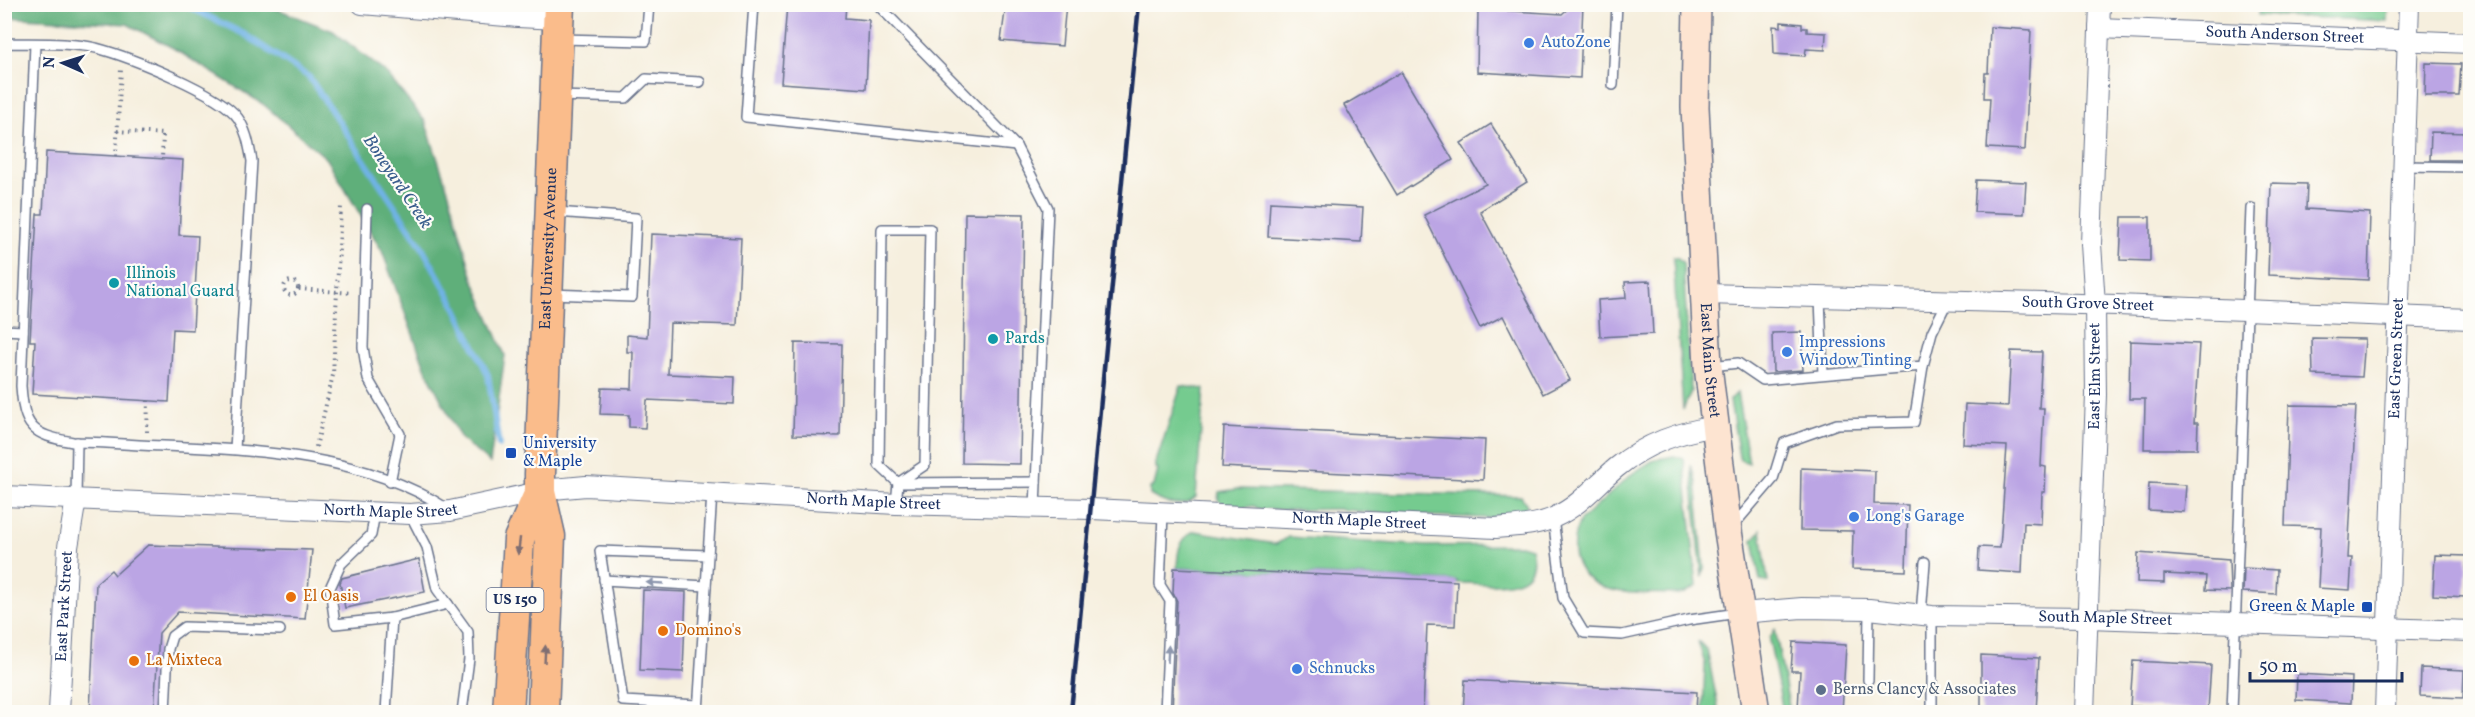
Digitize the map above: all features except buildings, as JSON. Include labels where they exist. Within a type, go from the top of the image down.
[{"type":"main road","name":"East Main Street","points":[[1697,4],[1695,107],[1708,366],[1728,531],[1756,712]]},
{"type":"main road","name":"East University Avenue","points":[[543,712],[550,536],[540,492],[558,21]]},
{"type":"main road","name":"East University Avenue","points":[[508,712],[519,539],[540,492]]},
{"type":"street","points":[[362,4],[411,6],[558,21]]},
{"type":"street","name":"East Elm Street","points":[[2084,712],[2096,395],[2095,304],[2091,244],[2100,4]]},
{"type":"street","name":"East Green Street","points":[[2385,712],[2409,4]]},
{"type":"street","name":"South Anderson Street","points":[[2098,28],[2470,43]]},
{"type":"street","name":"South Grove Street","points":[[1706,294],[2095,304],[2470,319]]},
{"type":"street","name":"North Maple Street","points":[[4,496],[410,513],[450,512],[540,492],[586,486],[896,504],[1035,507],[1496,528],[1527,525],[1553,518],[1574,506],[1618,466],[1643,449],[1665,437],[1717,426]]},
{"type":"street","name":"East Park Street","points":[[59,712],[68,547],[76,499]]},
{"type":"street","name":"South Maple Street","points":[[1740,613],[1802,608],[1869,609],[1927,615],[2470,631]]},
{"type":"lane","points":[[558,21],[646,41],[649,4]]},
{"type":"lane","points":[[754,4],[746,117],[1016,146]]},
{"type":"lane","points":[[877,4],[1016,146],[1048,208],[1035,507]]},
{"type":"lane","points":[[1613,85],[1617,4]]},
{"type":"lane","points":[[4,43],[94,48],[121,56],[157,70],[219,101],[237,117],[246,132],[252,161],[235,449]]},
{"type":"lane","points":[[35,44],[21,386],[23,411],[33,429],[48,438],[77,442],[235,449],[313,459],[425,495],[450,512]]},
{"type":"lane","points":[[555,96],[626,98],[646,79],[700,82]]},
{"type":"lane","points":[[2403,166],[2470,167]]},
{"type":"lane","points":[[2232,712],[2251,208]]},
{"type":"lane","points":[[367,209],[363,347],[368,379],[400,434],[390,482]]},
{"type":"lane","points":[[547,293],[632,297],[636,218],[551,212]]},
{"type":"lane","points":[[896,504],[898,483],[924,465],[930,230],[882,229],[879,465],[898,483],[1036,482]]},
{"type":"lane","points":[[1821,298],[1822,374]]},
{"type":"lane","points":[[1728,531],[1773,479],[1784,443],[1837,424],[1914,422],[1923,366],[1932,332],[1948,300]]},
{"type":"lane","points":[[4,330],[23,331]]},
{"type":"lane","points":[[1708,366],[1738,363],[1763,380],[1923,366]]},
{"type":"lane","points":[[76,499],[77,442]]},
{"type":"lane","points":[[708,555],[600,551],[623,701],[698,709],[706,586],[708,555],[712,493]]},
{"type":"lane","points":[[375,513],[371,535],[341,564],[330,588],[335,624],[393,618],[448,604]]},
{"type":"lane","points":[[410,513],[427,547],[436,589],[468,632],[469,659],[462,712]]},
{"type":"lane","points":[[1163,514],[1160,585],[1170,601],[1165,712]]},
{"type":"lane","points":[[1553,518],[1563,598],[1584,633],[1622,635],[1689,620],[1740,613]]},
{"type":"lane","points":[[1924,562],[1932,712]]},
{"type":"lane","points":[[604,580],[706,586]]},
{"type":"lane","points":[[1868,680],[1869,609]]},
{"type":"lane","points":[[386,712],[393,618]]},
{"type":"lane","points":[[165,712],[168,649],[172,636],[183,627],[280,630]]},
{"type":"path","points":[[116,156],[121,56]]},
{"type":"path","points":[[117,131],[164,134],[162,159]]},
{"type":"path","points":[[313,459],[333,375],[341,206]]},
{"type":"path","points":[[298,289],[364,294]]},
{"type":"path","points":[[146,445],[148,401]]},
{"type":"green space","points":[[5,4],[267,5],[333,31],[386,73],[425,121],[449,193],[473,279],[505,355],[490,463],[461,439],[426,370],[382,251],[327,159],[263,104],[173,48],[127,24],[5,17]]},
{"type":"green space","points":[[2259,5],[2388,5],[2387,21],[2258,15]]},
{"type":"green space","points":[[1673,257],[1683,263],[1691,391],[1683,410]]},
{"type":"green space","points":[[1181,386],[1204,389],[1196,497],[1186,503],[1173,504],[1150,495],[1150,488],[1154,486],[1158,470],[1156,462]]},
{"type":"green space","points":[[1737,393],[1749,463],[1740,460],[1739,457],[1730,400]]},
{"type":"green space","points":[[1674,456],[1684,459],[1697,586],[1678,594],[1633,593],[1604,588],[1592,581],[1582,572],[1575,558],[1574,539],[1580,521],[1633,473],[1654,460]]},
{"type":"green space","points":[[1691,465],[1696,482],[1704,568],[1702,577]]},
{"type":"green space","points":[[1238,489],[1521,496],[1527,505],[1523,517],[1486,518],[1384,514],[1340,509],[1259,509],[1254,506],[1230,509],[1218,500],[1219,492]]},
{"type":"green space","points":[[1761,530],[1768,582],[1760,581],[1753,540]]},
{"type":"green space","points":[[1194,531],[1276,544],[1289,537],[1427,546],[1521,545],[1531,548],[1533,562],[1529,572],[1522,579],[1499,584],[1177,568],[1182,542]]},
{"type":"green space","points":[[1775,629],[1790,712],[1783,712],[1770,643]]},
{"type":"green space","points":[[1698,641],[1707,650],[1719,712],[1703,712],[1705,664]]},
{"type":"waterway","name":"Boneyard Creek","points":[[183,4],[244,34],[309,77],[422,247],[453,302],[488,375],[499,445]]},
{"type":"railway","points":[[1071,712],[1139,4]]},
{"type":"place","name":"AutoZone","points":[[1529,43]]},
{"type":"place","name":"Illinois National Guard","points":[[114,283]]},
{"type":"place","name":"Pards","points":[[993,339]]},
{"type":"place","name":"Impressions Window Tinting","points":[[1787,352]]},
{"type":"place","name":"University & Maple","points":[[511,453]]},
{"type":"place","name":"Long's Garage","points":[[1854,517]]},
{"type":"place","name":"El Oasis","points":[[291,597]]},
{"type":"place","name":"Green & Maple","points":[[2367,607]]},
{"type":"place","name":"Domino's","points":[[663,631]]},
{"type":"place","name":"La Mixteca","points":[[134,661]]},
{"type":"place","name":"Schnucks","points":[[1297,669]]},
{"type":"place","name":"Berns Clancy & Associates","points":[[1821,690]]}]
